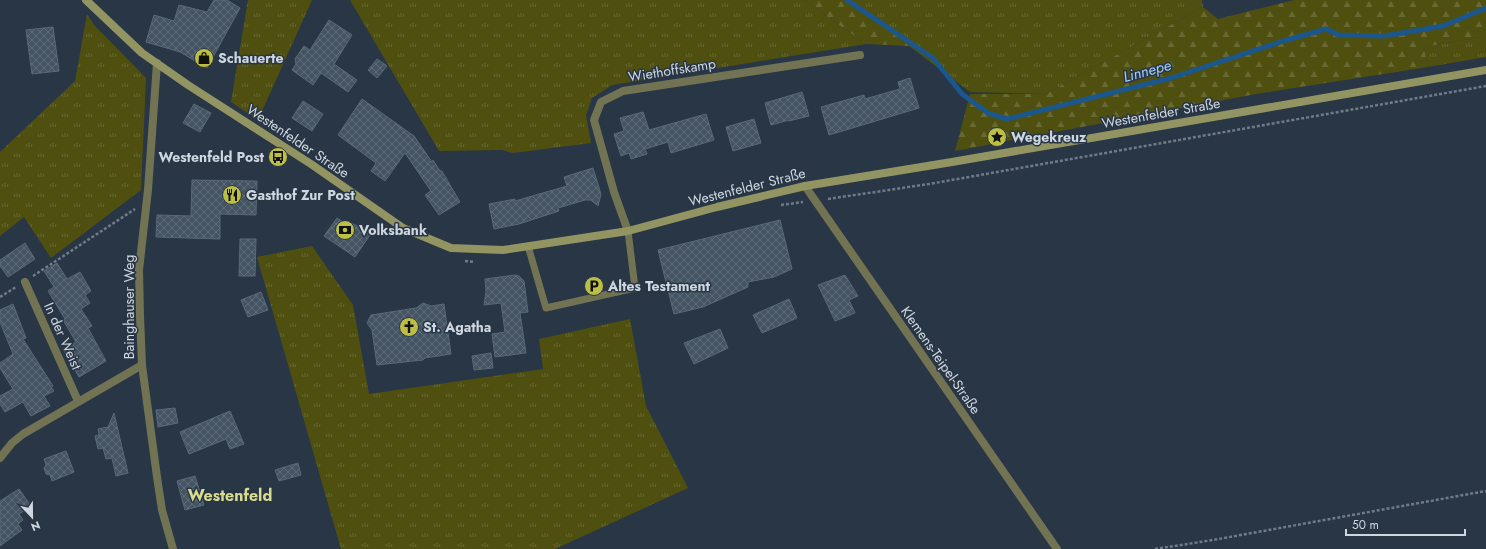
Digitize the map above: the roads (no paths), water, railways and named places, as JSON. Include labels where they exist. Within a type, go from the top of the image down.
[{"type":"main road","name":"Westenfelder Straße","points":[[91,2],[142,53],[188,85],[311,164],[403,228],[451,248],[503,250],[628,231],[717,207],[805,186],[1486,70]]},
{"type":"street","name":"Wiethoffskamp","points":[[628,231],[614,192],[594,120],[601,102],[623,91],[860,55]]},
{"type":"street","name":"Bainghauser Weg","points":[[157,63],[147,202],[139,270],[142,365],[162,510],[173,549]]},
{"type":"street","name":"Klemens-Teipel-Straße","points":[[805,186],[1056,549]]},
{"type":"street","name":"In der Weist","points":[[25,282],[78,401]]},
{"type":"street","points":[[0,458],[12,443],[24,434],[78,401],[142,365]]},
{"type":"lane","points":[[528,246],[546,308],[635,288],[628,231]]},
{"type":"waterway","name":"Linnepe","points":[[847,0],[933,58],[962,94],[988,113],[1007,119],[1171,78],[1283,41],[1326,29],[1339,35],[1384,36],[1443,26],[1486,8]]},
{"type":"place","name":"Schauerte","points":[[204,58]]},
{"type":"place","name":"Wegekreuz","points":[[997,137]]},
{"type":"place","name":"Westenfeld Post","points":[[278,157]]},
{"type":"place","name":"Gasthof Zur Post","points":[[232,195]]},
{"type":"place","name":"Volksbank","points":[[345,230]]},
{"type":"place","name":"Altes Testament","points":[[594,286]]},
{"type":"place","name":"St. Agatha","points":[[409,327]]},
{"type":"district","name":"Westenfeld","points":[[230,495]]}]
